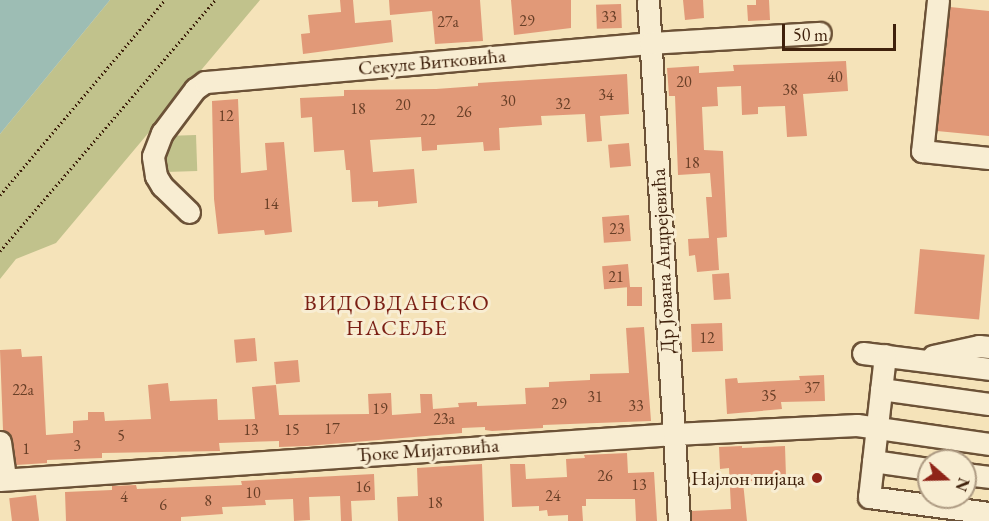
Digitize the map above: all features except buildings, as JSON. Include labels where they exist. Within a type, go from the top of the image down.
[{"type":"street","name":"Др Јована Андрејевића","points":[[648,0],[679,521]]},
{"type":"street","points":[[938,0],[922,151],[989,158]]},
{"type":"street","name":"Секуле Витковића","points":[[189,212],[162,186],[156,176],[153,156],[162,133],[195,89],[205,82],[650,43],[820,33]]},
{"type":"street","points":[[921,359],[980,346],[989,347]]},
{"type":"street","points":[[863,353],[989,369]]},
{"type":"street","points":[[885,355],[881,389],[867,427],[873,461],[869,497],[989,513]]},
{"type":"street","points":[[881,389],[989,404]]},
{"type":"street","name":"Ђоке Мијатовића","points":[[2,478],[674,434],[867,427],[989,444]]},
{"type":"street","points":[[0,442],[2,478]]},
{"type":"street","points":[[873,461],[917,467]]},
{"type":"path","points":[[0,195],[165,0]]},
{"type":"path","points":[[0,251],[215,0]]},
{"type":"green space","points":[[110,0],[260,0],[56,243],[16,259],[0,279],[0,134]]},
{"type":"green space","points":[[196,135],[197,171],[166,172],[165,136]]},
{"type":"water","points":[[0,0],[110,0],[0,134]]},
{"type":"place","name":"Најлон пијаца","points":[[817,478]]},
{"type":"district","name":"ВИДОВДАНСКО НАСЕЉЕ","points":[[397,314]]}]
